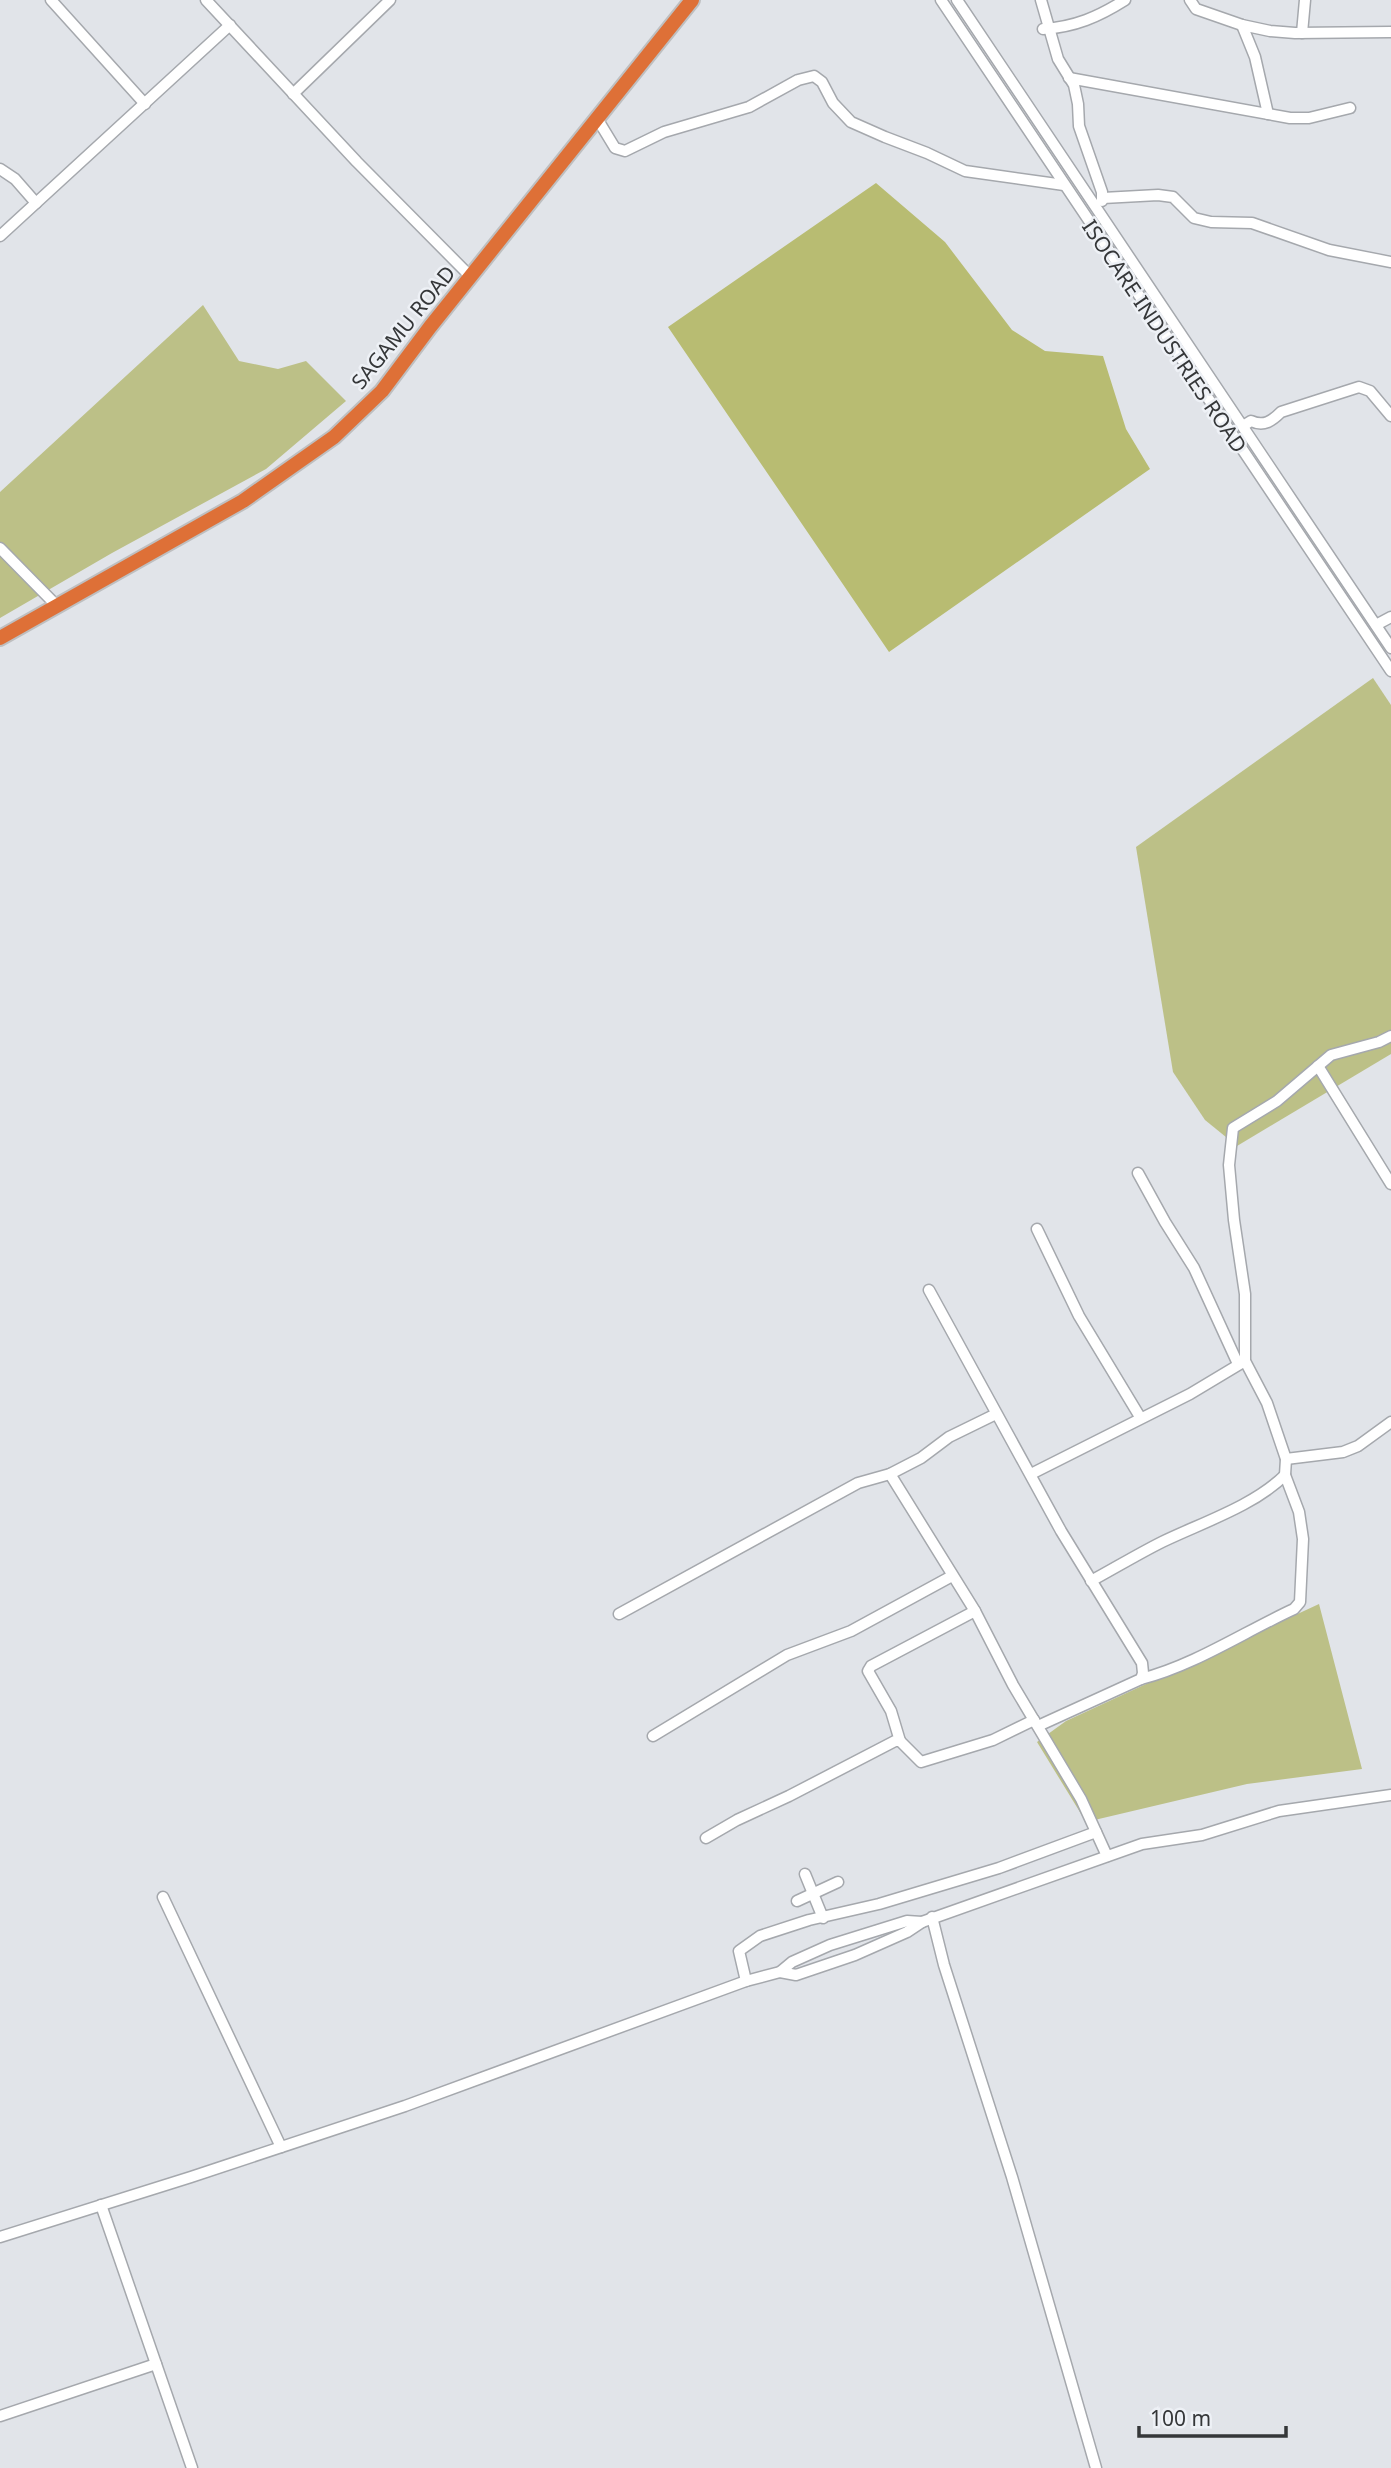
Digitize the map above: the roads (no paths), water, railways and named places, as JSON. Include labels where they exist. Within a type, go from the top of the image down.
[{"type":"highway","name":"SAGAMU ROAD","points":[[0,638],[243,501],[334,437],[382,391],[692,0]]},
{"type":"street","points":[[51,0],[145,104]]},
{"type":"street","points":[[206,0],[357,162],[471,277]]},
{"type":"street","points":[[293,94],[390,0]]},
{"type":"street","name":"ISOCARE INDUSTRIES ROAD","points":[[941,0],[1391,671]]},
{"type":"street","name":"ISOCARE INDUSTRIES ROAD","points":[[957,0],[1391,648]]},
{"type":"street","points":[[1041,0],[1046,29],[1078,104],[1079,126],[1103,198],[1098,210]]},
{"type":"street","points":[[1046,29],[1083,23],[1101,16],[1125,0]]},
{"type":"street","points":[[1190,0],[1196,9],[1242,26],[1269,31],[1391,32]]},
{"type":"street","points":[[1302,33],[1305,0]]},
{"type":"street","points":[[954,18],[965,11]]},
{"type":"street","points":[[0,236],[230,25]]},
{"type":"street","points":[[1242,26],[1255,57],[1268,114]]},
{"type":"street","points":[[598,120],[615,148],[625,150],[664,132],[749,107],[798,80],[814,76],[822,82],[833,103],[851,122],[885,137],[965,171],[1064,185]]},
{"type":"street","points":[[1069,78],[1268,114],[1309,118],[1350,108]]},
{"type":"street","points":[[0,169],[15,179],[36,203]]},
{"type":"street","points":[[1103,198],[1157,195],[1173,197],[1194,218],[1210,222],[1252,223],[1329,250],[1391,262]]},
{"type":"street","points":[[1242,426],[1251,421],[1256,424],[1266,423],[1281,412],[1359,387],[1370,391],[1391,416]]},
{"type":"street","points":[[1212,406],[1223,398]]},
{"type":"street","points":[[0,548],[57,606]]},
{"type":"street","points":[[1376,625],[1391,617]]},
{"type":"street","points":[[1241,1363],[1245,1294],[1229,1165],[1233,1128],[1277,1101],[1331,1055],[1391,1036]]},
{"type":"street","points":[[1318,1066],[1391,1184]]},
{"type":"street","points":[[975,1611],[871,1666],[868,1671],[891,1712],[900,1741],[921,1762],[1000,1738],[1141,1679],[1158,1675],[1294,1609],[1300,1602],[1303,1526],[1285,1475],[1286,1459],[1267,1403],[1241,1363],[1194,1268],[1166,1225],[1138,1173]]},
{"type":"street","points":[[1037,1229],[1079,1316],[1140,1417]]},
{"type":"street","points":[[929,1290],[1060,1531],[1138,1655],[1143,1673],[1141,1679]]},
{"type":"street","points":[[1031,1474],[1190,1394],[1241,1363]]},
{"type":"street","points":[[619,1614],[858,1483],[890,1474],[921,1458],[949,1437],[996,1414]]},
{"type":"street","points":[[1286,1459],[1343,1452],[1358,1447],[1391,1422]]},
{"type":"street","points":[[890,1474],[975,1611],[1013,1685],[1081,1799],[1107,1856]]},
{"type":"street","points":[[1091,1581],[1160,1543],[1232,1509],[1285,1475]]},
{"type":"street","points":[[653,1736],[787,1655],[851,1631],[952,1576]]},
{"type":"street","points":[[706,1838],[895,1741],[900,1741]]},
{"type":"street","points":[[780,1972],[792,1962],[830,1945],[907,1921],[927,1919],[1142,1844],[1202,1835],[1279,1811],[1391,1794]]},
{"type":"street","points":[[746,1980],[739,1951],[760,1936],[809,1920],[863,1906],[878,1905],[999,1868],[1096,1832]]},
{"type":"street","points":[[805,1874],[823,1918]]},
{"type":"street","points":[[797,1901],[838,1882]]},
{"type":"street","points":[[163,1897],[281,2147]]},
{"type":"street","points":[[0,2236],[405,2106],[746,1980],[780,1972],[796,1975],[855,1955],[907,1932],[927,1919]]},
{"type":"street","points":[[927,1919],[1012,2177],[1096,2468]]},
{"type":"street","points":[[101,2205],[192,2468]]},
{"type":"street","points":[[0,2416],[156,2364]]}]
